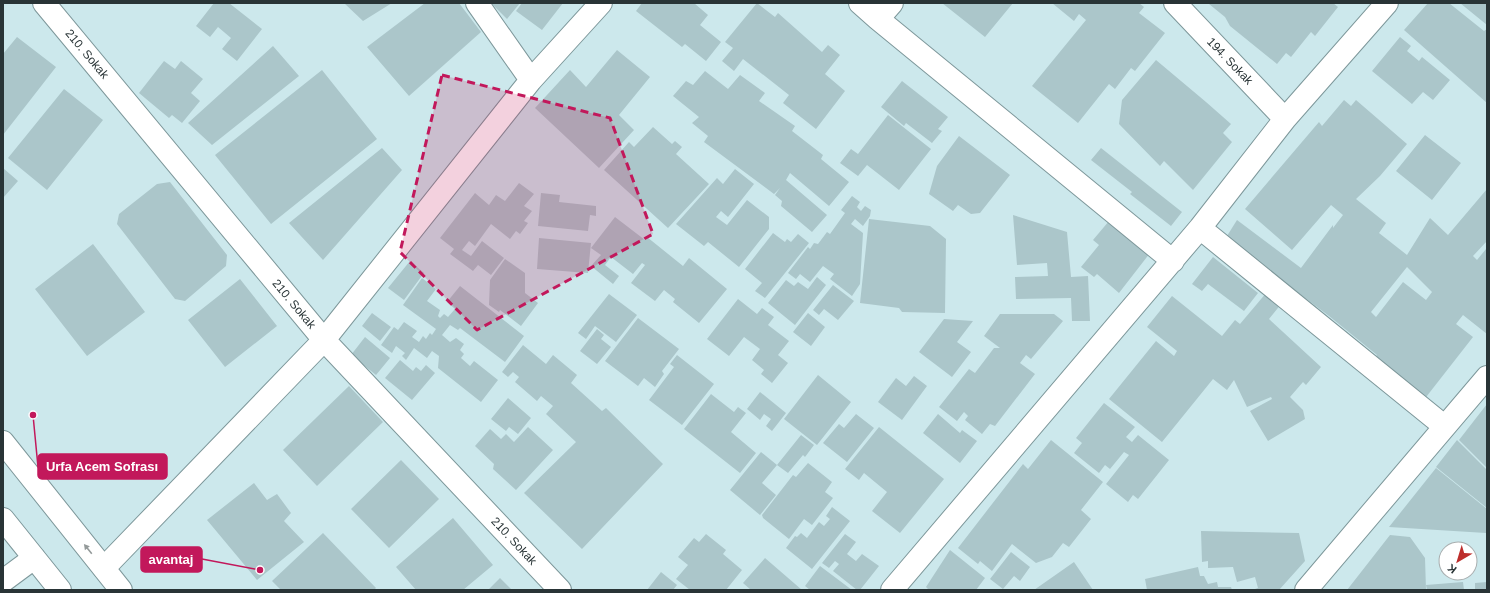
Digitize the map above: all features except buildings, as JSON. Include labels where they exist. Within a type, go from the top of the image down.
[{"type":"main road","name":"210. Sokak","points":[[44,3],[324,340],[560,590]]},
{"type":"main road","points":[[477,3],[531,80]]},
{"type":"main road","points":[[104,568],[324,340],[531,80],[601,3]]},
{"type":"main road","points":[[860,3],[885,11],[1173,260]]},
{"type":"main road","name":"194. Sokak","points":[[1175,3],[1285,119]]},
{"type":"main road","points":[[892,590],[1200,228],[1285,119],[1387,3]]},
{"type":"main road","points":[[1200,228],[1444,426]]},
{"type":"main road","points":[[1306,590],[1487,377]]},
{"type":"main road","points":[[3,442],[121,590]]},
{"type":"main road","points":[[3,518],[60,590]]},
{"type":"main road","points":[[3,581],[34,558]]},
{"type":"highlighted area","points":[[442,75],[610,118],[653,234],[477,330],[400,252]]},
{"type":"place","name":"Urfa Acem Sofrası","points":[[33,415]]},
{"type":"place","name":"avantaj","points":[[260,570]]}]
